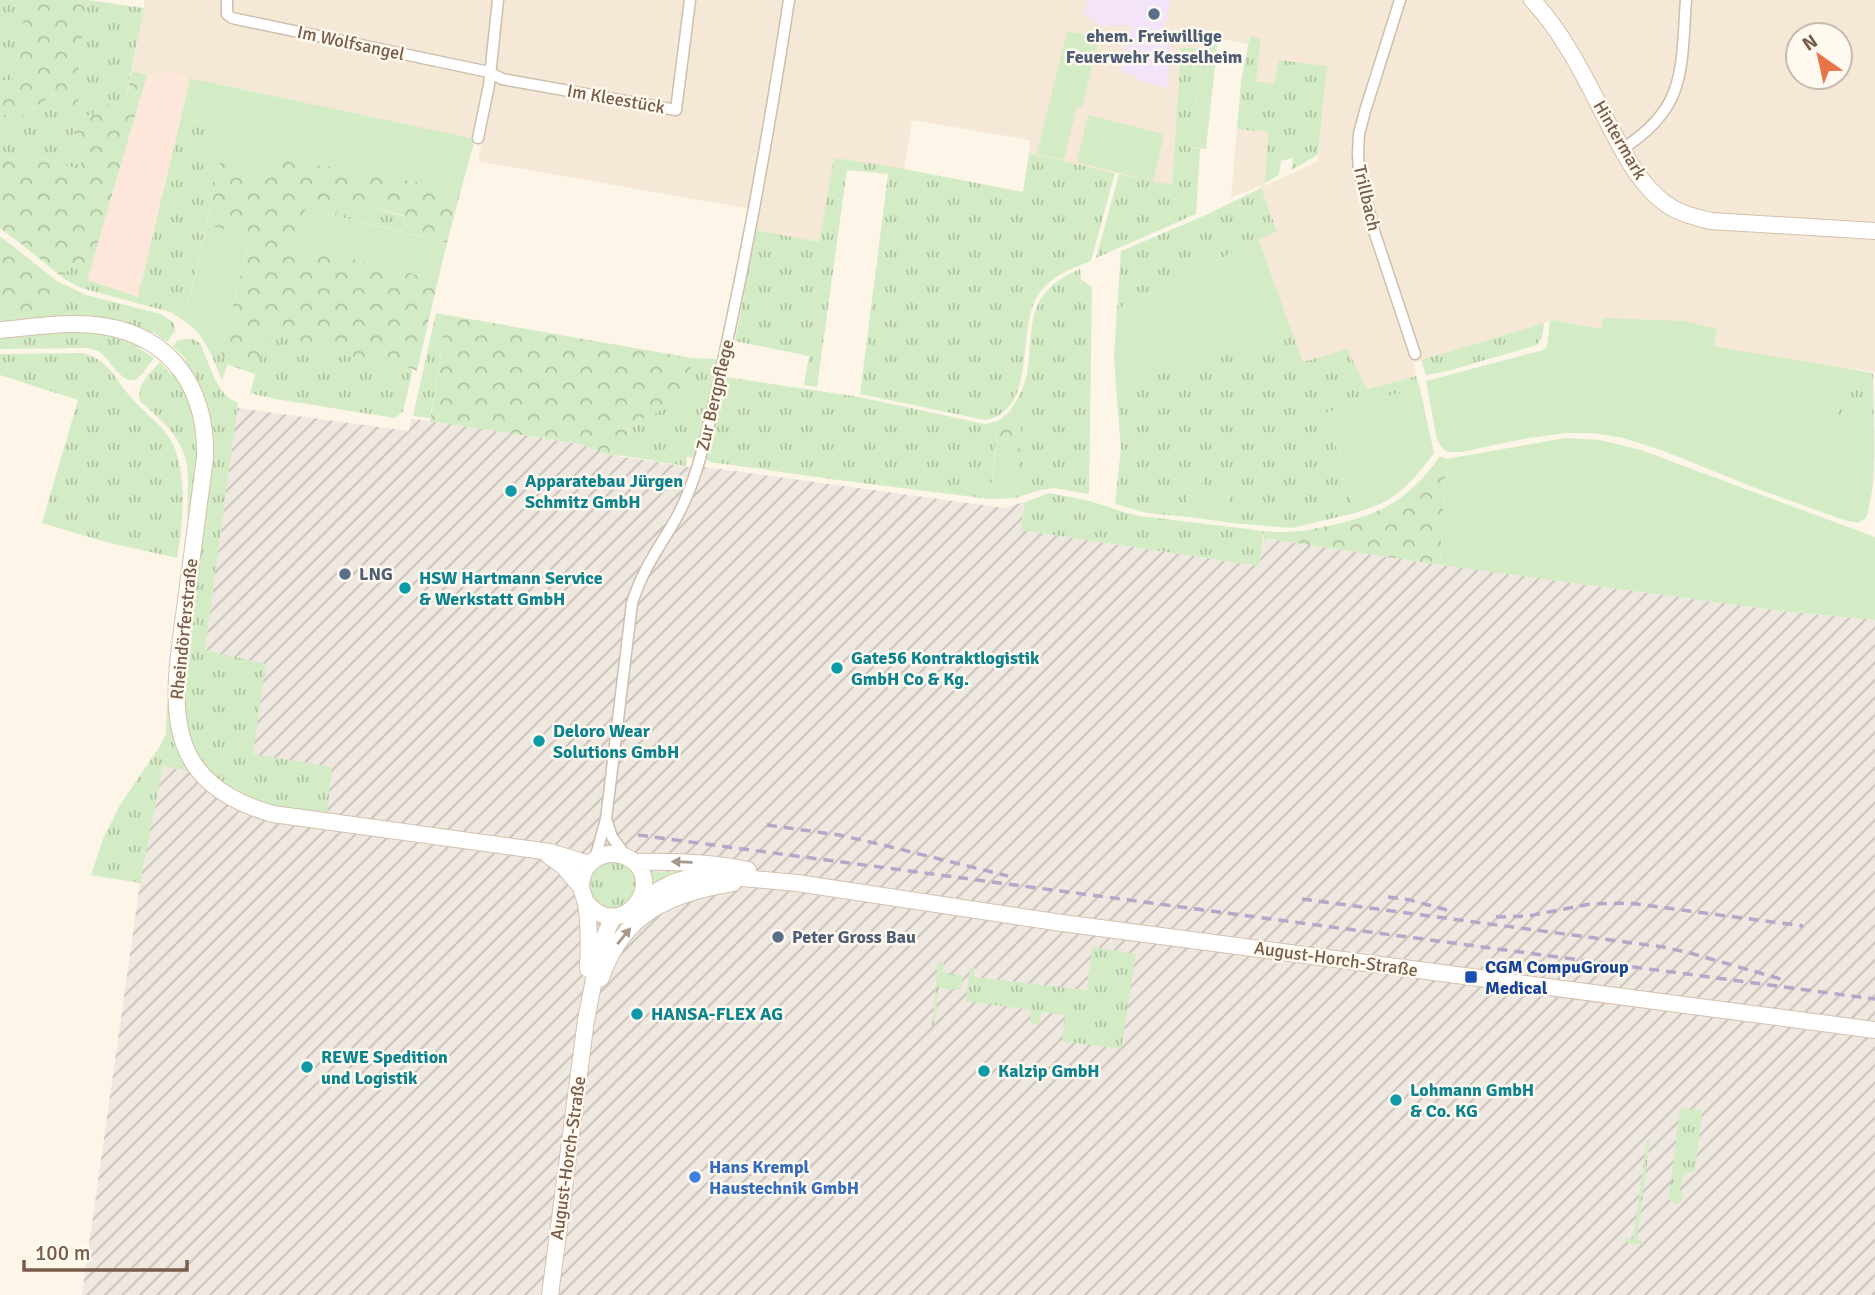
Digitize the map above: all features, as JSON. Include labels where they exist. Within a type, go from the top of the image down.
[{"type":"main road","name":"Hintermark","points":[[1532,0],[1586,78],[1638,175],[1651,192],[1668,206],[1686,215],[1711,221],[1875,231]]},
{"type":"main road","name":"Rheindörferstraße","points":[[0,330],[83,325],[122,330],[159,348],[179,367],[190,383],[198,400],[206,439],[175,695],[179,729],[190,756],[217,789],[240,803],[273,814],[538,850],[592,862]]},
{"type":"main road","name":"Rheindörferstraße","points":[[538,850],[564,866],[584,895]]},
{"type":"main road","name":"August-Horch-Straße","points":[[586,1020],[589,959],[584,872],[592,862],[611,854],[631,860],[686,861],[723,865],[797,883]]},
{"type":"main road","points":[[631,860],[643,877],[644,886],[640,900]]},
{"type":"main road","name":"August-Horch-Straße","points":[[550,1295],[586,1020],[601,944],[613,916],[623,915],[640,900],[672,883],[688,878],[710,875],[797,883],[1062,923],[1875,1030]]},
{"type":"main road","points":[[586,1020],[614,949],[639,919],[655,907],[681,895],[755,880]]},
{"type":"main road","points":[[584,895],[591,908],[613,916]]},
{"type":"street","name":"Im Wolfsangel","points":[[227,0],[227,14],[232,18],[489,72]]},
{"type":"street","points":[[478,138],[489,85],[498,0]]},
{"type":"street","name":"Im Kleestück","points":[[489,72],[502,79],[676,110],[690,0]]},
{"type":"street","name":"Zur Bergpflege","points":[[592,862],[606,820],[632,603],[639,581],[690,491],[699,463],[751,227],[789,0]]},
{"type":"street","name":"Trillbach","points":[[1400,0],[1365,111],[1359,134],[1358,153],[1359,171],[1375,234],[1416,354]]},
{"type":"street","points":[[1622,149],[1655,124],[1676,89],[1681,70],[1686,0]]},
{"type":"street","points":[[606,820],[612,836],[631,860]]},
{"type":"shaded area","points":[[145,0],[1875,0],[1875,372],[1768,357],[1713,346],[1717,329],[1601,330],[1554,320],[1414,362],[1416,376],[1366,389],[1303,362],[1259,240],[1277,230],[1260,186],[1231,198],[1237,129],[1268,132],[1265,186],[1318,161],[1327,66],[1274,84],[1255,81],[1261,40],[1250,37],[1248,44],[1206,36],[1204,48],[1181,49],[1172,186],[1029,153],[1030,140],[912,120],[904,169],[834,159],[819,242],[747,229],[750,209],[478,161],[482,141],[186,77],[159,72],[158,78],[132,71]]},
{"type":"shaded area","points":[[1087,0],[1171,0],[1160,42],[1172,47],[1168,88],[1136,80],[1136,76],[1121,72],[1131,25],[1101,26],[1084,14]]},
{"type":"shaded area","points":[[159,72],[190,78],[138,297],[87,280],[147,75],[157,78]]},
{"type":"shaded area","points":[[237,408],[409,431],[411,419],[430,421],[580,444],[610,455],[702,469],[705,467],[1004,508],[1025,502],[1020,530],[1259,566],[1264,538],[1440,565],[1781,611],[1875,620],[1875,1295],[82,1295],[140,883],[163,766],[190,771],[216,797],[239,811],[263,818],[253,754],[205,650]]},
{"type":"green space","points":[[0,0],[27,0],[13,81],[0,80]]},
{"type":"green space","points":[[27,0],[88,0],[78,74],[81,117],[93,115],[95,105],[108,103],[114,115],[124,107],[132,71],[147,75],[89,274],[71,265],[63,278],[0,228],[0,148],[14,159],[35,157],[78,169],[84,157],[81,140],[75,136],[67,98],[52,95],[17,121],[0,113],[0,80],[13,80]]},
{"type":"green space","points":[[88,0],[144,8],[124,107],[114,116],[80,117],[78,73]]},
{"type":"green space","points":[[1067,31],[1099,38],[1082,107],[1077,106],[1064,160],[1037,154]]},
{"type":"green space","points":[[1206,36],[1218,38],[1206,149],[1189,147]]},
{"type":"green space","points":[[1250,36],[1261,39],[1256,81],[1274,84],[1279,60],[1327,66],[1318,155],[1291,170],[1293,158],[1281,161],[1279,175],[1265,183],[1268,132],[1237,129],[1241,82]]},
{"type":"green space","points":[[1181,48],[1204,48],[1189,147],[1200,149],[1196,214],[1096,258],[1119,174],[1172,185]]},
{"type":"green space","points":[[190,78],[475,139],[461,190],[271,157],[267,174],[209,160],[215,126],[181,117]]},
{"type":"green space","points":[[52,95],[68,98],[75,136],[81,139],[84,157],[78,169],[35,157],[14,159],[0,148],[0,113],[17,121]]},
{"type":"green space","points":[[1088,115],[1164,134],[1153,181],[1077,162]]},
{"type":"green space","points":[[181,117],[215,126],[209,159],[220,162],[187,309],[206,325],[228,363],[222,380],[204,340],[182,319],[170,312],[81,288],[63,278],[71,265],[89,274],[88,280],[138,297]]},
{"type":"green space","points":[[1029,153],[1115,173],[1091,261],[1051,281],[1040,292],[1032,307],[1020,384],[1013,401],[1002,413],[985,420],[860,394],[888,174],[847,170],[817,387],[804,385],[809,356],[735,341],[756,230],[819,242],[834,158],[1023,192]]},
{"type":"green space","points":[[271,156],[461,190],[447,243],[411,234],[402,215],[339,199],[336,216],[306,209],[297,245],[438,280],[417,371],[344,355],[268,332],[255,374],[229,365],[221,354],[250,237],[206,225],[220,162],[267,174]]},
{"type":"green space","points":[[1261,188],[1277,231],[1117,309],[1121,251]]},
{"type":"green space","points":[[339,198],[402,216],[411,234],[336,216]]},
{"type":"green space","points":[[306,209],[447,243],[438,280],[296,245]]},
{"type":"green space","points":[[206,225],[250,236],[221,354],[204,322],[187,310]]},
{"type":"green space","points":[[0,236],[57,281],[60,293],[53,303],[43,299],[35,314],[0,319]]},
{"type":"green space","points":[[1259,240],[1292,332],[1116,387],[1114,356],[1117,309]]},
{"type":"green space","points":[[1080,269],[1081,279],[1092,287],[1089,494],[1054,488],[1016,498],[1021,424],[1009,412],[1026,378],[1035,313],[1038,303],[1048,290],[1060,279]]},
{"type":"green space","points":[[57,281],[86,295],[161,314],[174,323],[175,331],[167,342],[153,332],[150,335],[139,328],[117,322],[0,323],[0,319],[35,314],[43,299],[60,293]]},
{"type":"green space","points":[[436,313],[692,358],[686,398],[628,426],[624,456],[610,455],[580,444],[430,421],[444,338],[431,335]]},
{"type":"green space","points":[[1603,318],[1684,321],[1717,329],[1714,346],[1846,368],[1836,416],[1874,424],[1873,484],[1866,518],[1858,523],[1844,520],[1661,450],[1623,438],[1592,433],[1529,438],[1461,452],[1444,450],[1437,440],[1426,381],[1543,350],[1547,347],[1550,321],[1601,329]]},
{"type":"green space","points":[[1544,323],[1542,337],[1537,345],[1426,375],[1421,360]]},
{"type":"green space","points":[[63,331],[121,338],[141,345],[139,348],[154,358],[140,376],[129,380],[98,351],[88,348],[0,349],[0,337]]},
{"type":"green space","points":[[267,331],[344,355],[409,367],[412,373],[403,412],[395,418],[250,393]]},
{"type":"green space","points":[[1292,332],[1303,362],[1347,349],[1367,389],[1416,376],[1420,388],[1327,412],[1355,513],[1292,528],[1233,523],[1227,488],[1203,491],[1201,477],[1186,479],[1189,517],[1147,513],[1115,504],[1121,448],[1116,387]]},
{"type":"green space","points":[[431,335],[444,338],[430,418],[413,416]]},
{"type":"green space","points":[[193,339],[200,343],[224,393],[238,403],[205,650],[266,664],[253,754],[332,767],[327,816],[254,803],[210,775],[189,744],[183,714],[186,644],[212,462],[209,413],[197,382],[184,362],[186,359],[173,347],[177,341]]},
{"type":"green space","points":[[82,353],[98,359],[109,369],[132,399],[166,433],[174,446],[182,477],[183,494],[177,558],[106,542],[42,523],[78,400],[0,375],[0,354]]},
{"type":"green space","points":[[692,358],[717,359],[696,458],[687,457],[685,466],[624,456],[628,426],[686,398]]},
{"type":"green space","points":[[160,362],[173,373],[185,390],[197,427],[197,467],[189,527],[185,456],[170,430],[140,401],[142,385]]},
{"type":"green space","points":[[1846,368],[1873,373],[1874,424],[1836,416]]},
{"type":"green space","points":[[726,377],[859,397],[985,424],[998,421],[990,499],[710,462],[706,459]]},
{"type":"green space","points":[[1420,388],[1434,453],[1397,493],[1379,504],[1355,513],[1327,412]]},
{"type":"green space","points":[[1009,412],[1021,424],[1019,462],[996,446],[998,421]]},
{"type":"green space","points":[[1565,438],[1600,440],[1641,450],[1875,537],[1875,620],[1781,611],[1440,565],[1446,459]]},
{"type":"green space","points":[[996,446],[1019,462],[1016,498],[990,499]]},
{"type":"green space","points":[[1440,456],[1446,459],[1440,565],[1264,538],[1264,531],[1308,530],[1375,512],[1403,496]]},
{"type":"green space","points":[[1201,477],[1203,490],[1227,488],[1233,523],[1189,517],[1186,479]]},
{"type":"green space","points":[[1049,493],[1090,501],[1140,516],[1264,531],[1259,566],[1020,530],[1025,502]]},
{"type":"green space","points":[[167,701],[178,746],[190,771],[163,766],[140,883],[91,875],[103,839],[120,805],[166,734]]},
{"type":"green space","points":[[613,862],[629,869],[636,885],[629,901],[613,908],[597,901],[590,885],[597,869]]},
{"type":"green space","points":[[692,870],[652,887],[650,873]]},
{"type":"green space","points":[[1092,947],[1136,954],[1121,1049],[1062,1041],[1065,1015],[1041,1012],[1039,1025],[1030,1023],[1031,1010],[966,1001],[970,968],[974,968],[974,977],[1087,990]]},
{"type":"green space","points":[[938,962],[944,963],[943,972],[963,976],[961,990],[939,988],[932,1026]]},
{"type":"green space","points":[[1683,1108],[1701,1110],[1702,1114],[1695,1170],[1683,1176],[1681,1202],[1675,1204],[1669,1199],[1678,1123]]},
{"type":"green space","points":[[1647,1139],[1650,1140],[1637,1239],[1644,1242],[1642,1245],[1625,1242],[1626,1238],[1633,1239]]},
{"type":"railway","points":[[767,825],[839,835],[1008,876]]},
{"type":"railway","points":[[638,835],[1875,999]]},
{"type":"railway","points":[[1388,897],[1447,910]]},
{"type":"railway","points":[[1302,899],[1663,947],[1784,980]]},
{"type":"railway","points":[[1496,917],[1528,916],[1590,904],[1629,903],[1803,926]]},
{"type":"place","name":"ehem. Freiwillige Feuerwehr Kesselheim","points":[[1154,14]]},
{"type":"place","name":"Apparatebau Jürgen Schmitz GmbH","points":[[511,491]]},
{"type":"place","name":"LNG","points":[[345,574]]},
{"type":"place","name":"HSW Hartmann Service & Werkstatt GmbH","points":[[405,588]]},
{"type":"place","name":"Gate56 Kontraktlogistik GmbH Co & Kg.","points":[[837,668]]},
{"type":"place","name":"Deloro Wear Solutions GmbH","points":[[539,741]]},
{"type":"place","name":"Peter Gross Bau","points":[[778,937]]},
{"type":"place","name":"CGM CompuGroup Medical","points":[[1471,977]]},
{"type":"place","name":"HANSA-FLEX AG","points":[[637,1014]]},
{"type":"place","name":"REWE Spedition und Logistik","points":[[307,1067]]},
{"type":"place","name":"Kalzip GmbH","points":[[984,1071]]},
{"type":"place","name":"Lohmann GmbH & Co. KG","points":[[1396,1100]]},
{"type":"place","name":"Hans Krempl Haustechnik GmbH","points":[[695,1177]]}]
